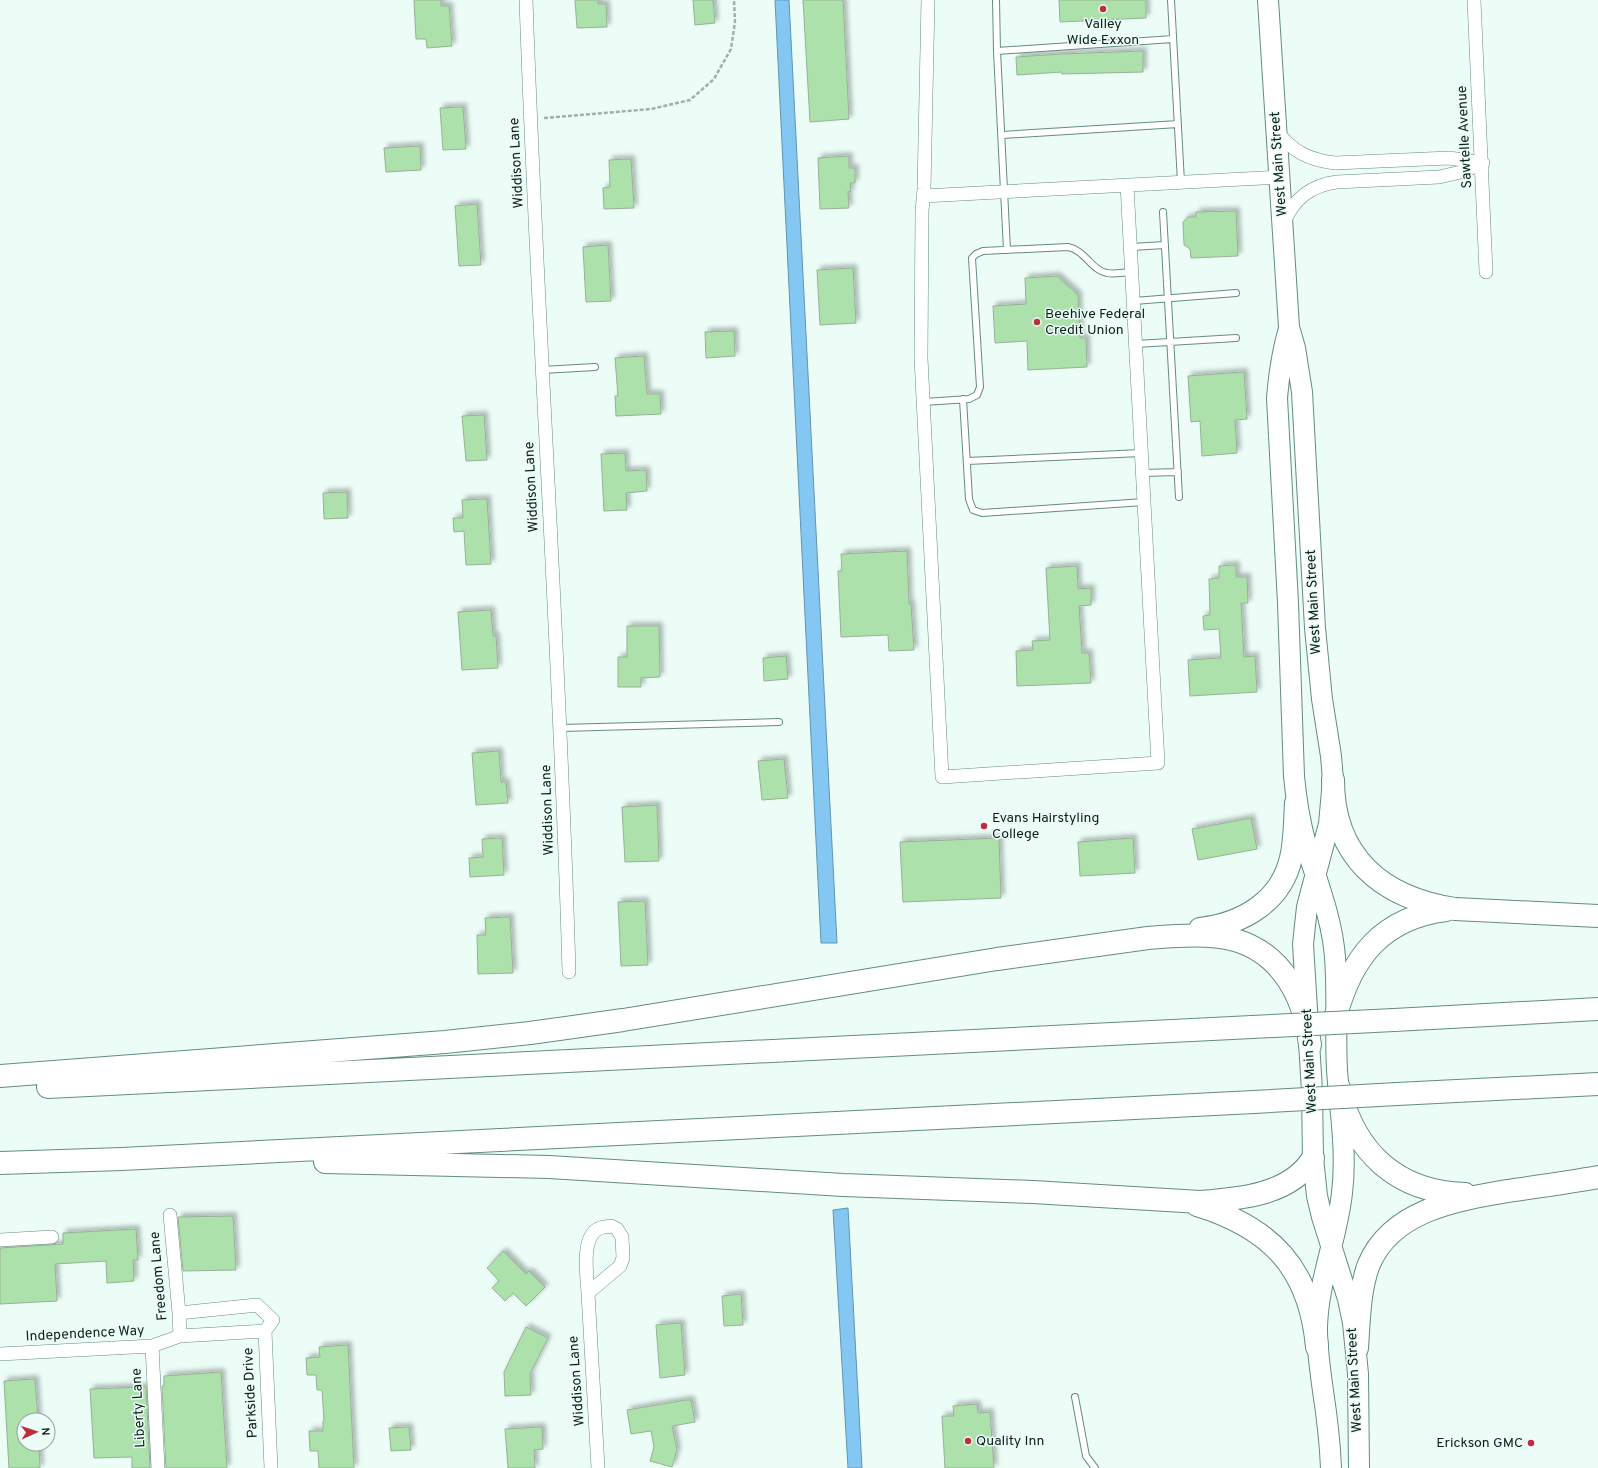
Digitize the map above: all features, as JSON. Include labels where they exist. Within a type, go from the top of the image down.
[{"type":"highway","points":[[1333,780],[1333,796],[1340,827],[1346,841],[1364,868],[1401,894],[1418,901],[1455,909],[1598,916]]},
{"type":"highway","points":[[0,1076],[444,1042],[538,1032],[623,1020],[997,959],[1148,938],[1227,924],[1252,913],[1262,905],[1280,884],[1287,871],[1291,858],[1296,803]]},
{"type":"highway","points":[[1336,1015],[1346,984],[1353,969],[1366,950],[1375,941],[1406,921],[1438,911],[1455,909]]},
{"type":"highway","points":[[1148,938],[1191,936],[1224,938],[1246,944],[1266,955],[1285,974],[1300,1000],[1307,1022],[1310,1045]]},
{"type":"highway","points":[[0,1090],[1598,1009]]},
{"type":"highway","points":[[0,1163],[122,1159],[1598,1084]]},
{"type":"highway","points":[[1339,1088],[1347,1116],[1358,1136],[1374,1156],[1392,1172],[1402,1179],[1440,1192],[1490,1194]]},
{"type":"highway","points":[[122,1159],[557,1167],[835,1184],[1033,1192],[1200,1202],[1223,1200],[1267,1191],[1295,1178],[1305,1169],[1313,1158]]},
{"type":"highway","points":[[1357,1348],[1365,1277],[1376,1252],[1385,1240],[1403,1224],[1432,1208],[1471,1197],[1598,1177]]},
{"type":"highway","points":[[1177,1201],[1216,1211],[1235,1220],[1265,1239],[1283,1255],[1295,1272],[1305,1291],[1316,1328],[1317,1347]]},
{"type":"main road","name":"West Main Street","points":[[1268,0],[1289,327],[1302,392],[1314,628],[1333,780],[1329,824],[1307,907],[1303,944],[1303,963],[1310,1045],[1313,1158],[1317,1196],[1331,1247],[1348,1299],[1357,1348],[1359,1468]]},
{"type":"main road","name":"West Main Street","points":[[1289,327],[1283,350],[1277,398],[1288,603],[1294,776],[1296,803],[1301,827],[1326,907],[1332,933],[1336,977],[1339,1088],[1344,1168],[1338,1219],[1320,1291],[1317,1328],[1317,1347],[1328,1421],[1331,1468]]},
{"type":"street","name":"Widdison Lane","points":[[526,0],[542,370],[561,728],[569,972]]},
{"type":"street","points":[[928,0],[924,196],[922,211],[922,358],[942,777],[1158,763],[1127,185]]},
{"type":"street","name":"Sawtelle Avenue","points":[[1474,0],[1483,163],[1486,272]]},
{"type":"street","points":[[1277,131],[1283,140],[1296,151],[1310,159],[1321,162],[1335,163],[1449,158],[1483,163]]},
{"type":"street","points":[[1283,227],[1293,205],[1301,196],[1319,186],[1337,182],[1438,177],[1461,172],[1483,163]]},
{"type":"street","points":[[924,196],[1280,177]]},
{"type":"street","name":"Freedom Lane","points":[[170,1215],[180,1336]]},
{"type":"street","name":"Widdison Lane","points":[[588,1293],[620,1266],[623,1258],[622,1237],[617,1229],[611,1226],[598,1229],[589,1238],[587,1257],[588,1293],[598,1468]]},
{"type":"street","points":[[0,1240],[52,1237]]},
{"type":"street","name":"Parkside Drive","points":[[179,1313],[257,1305],[273,1320],[265,1331],[271,1468]]},
{"type":"street","name":"Independence Way","points":[[0,1354],[152,1346],[180,1336],[265,1331]]},
{"type":"street","name":"Liberty Lane","points":[[152,1346],[158,1468]]},
{"type":"lane","points":[[996,0],[1007,250]]},
{"type":"lane","points":[[1171,0],[1181,182]]},
{"type":"lane","points":[[997,50],[1173,39]]},
{"type":"lane","points":[[1002,135],[1178,124]]},
{"type":"lane","points":[[1163,212],[1179,497]]},
{"type":"lane","points":[[1131,247],[1164,245]]},
{"type":"lane","points":[[924,402],[969,399],[977,395],[980,387],[972,258],[976,254],[983,251],[1068,247],[1074,248],[1101,271],[1107,273],[1132,272]]},
{"type":"lane","points":[[1134,301],[1236,293]]},
{"type":"lane","points":[[1136,344],[1236,338]]},
{"type":"lane","points":[[542,370],[595,367]]},
{"type":"lane","points":[[963,399],[969,499],[973,510],[982,513],[1144,502]]},
{"type":"lane","points":[[967,461],[1142,453]]},
{"type":"lane","points":[[1143,473],[1178,472]]},
{"type":"lane","points":[[561,728],[779,722]]},
{"type":"lane","points":[[1075,1397],[1086,1456],[1095,1468]]},
{"type":"path","points":[[531,119],[650,109],[690,100],[714,79],[732,49],[735,22],[734,0]]},
{"type":"water","points":[[775,0],[789,0],[837,943],[821,943]]},
{"type":"water","points":[[848,1208],[862,1468],[848,1468],[833,1210]]},
{"type":"building","points":[[414,0],[441,0],[441,6],[449,6],[452,46],[427,48],[426,39],[416,39]]},
{"type":"building","points":[[575,0],[598,0],[598,4],[606,4],[607,27],[577,28]]},
{"type":"building","points":[[693,0],[713,0],[715,23],[695,25]]},
{"type":"building","points":[[803,0],[843,0],[849,119],[810,122]]},
{"type":"building","name":"Valley Wide Exxon","points":[[1059,0],[1146,0],[1146,18],[1060,22]]},
{"type":"building","points":[[1143,51],[1143,72],[1062,74],[1062,72],[1017,75],[1016,57]]},
{"type":"building","points":[[463,107],[466,149],[443,150],[440,108]]},
{"type":"building","points":[[420,146],[421,170],[386,172],[384,148]]},
{"type":"building","points":[[849,156],[849,168],[855,168],[855,183],[850,183],[851,192],[848,191],[849,208],[820,209],[818,158]]},
{"type":"building","points":[[631,159],[634,208],[604,209],[603,188],[610,187],[609,160]]},
{"type":"building","points":[[477,204],[481,265],[459,266],[455,206]]},
{"type":"building","points":[[1236,211],[1238,256],[1191,258],[1190,249],[1184,245],[1183,222],[1188,217],[1196,217],[1196,212]]},
{"type":"building","points":[[608,245],[611,301],[586,302],[583,247]]},
{"type":"building","points":[[853,268],[856,323],[820,325],[817,270]]},
{"type":"building","name":"Beehive Federal Credit Union","points":[[1057,276],[1078,295],[1080,338],[1086,338],[1087,367],[1028,370],[1027,341],[995,343],[993,306],[1026,304],[1025,278]]},
{"type":"building","points":[[734,331],[735,356],[706,358],[705,332]]},
{"type":"building","points":[[644,356],[647,394],[660,394],[661,414],[616,416],[615,396],[618,396],[615,358]]},
{"type":"building","points":[[1244,372],[1247,419],[1235,420],[1237,453],[1202,456],[1200,421],[1191,422],[1188,376]]},
{"type":"building","points":[[484,415],[487,460],[466,461],[462,416]]},
{"type":"building","points":[[625,453],[626,471],[646,470],[647,491],[626,493],[627,510],[604,511],[601,454]]},
{"type":"building","points":[[347,492],[348,518],[324,519],[323,493]]},
{"type":"building","points":[[487,499],[491,564],[466,565],[464,531],[454,532],[453,518],[463,518],[462,500]]},
{"type":"building","points":[[907,551],[909,604],[911,604],[914,650],[889,651],[888,635],[841,637],[838,571],[842,571],[841,554]]},
{"type":"building","points":[[1236,565],[1236,577],[1247,577],[1248,603],[1241,603],[1244,657],[1255,656],[1257,692],[1190,696],[1188,660],[1221,658],[1219,629],[1204,630],[1203,616],[1210,615],[1209,579],[1219,578],[1219,566]]},
{"type":"building","points":[[1077,566],[1078,589],[1091,588],[1091,605],[1079,606],[1082,653],[1089,653],[1091,683],[1017,686],[1016,651],[1033,650],[1032,641],[1050,640],[1046,568]]},
{"type":"building","points":[[491,610],[493,636],[496,636],[498,668],[462,670],[458,612]]},
{"type":"building","points":[[627,626],[659,626],[660,677],[641,678],[641,687],[618,687],[618,657],[627,657]]},
{"type":"building","points":[[786,656],[788,679],[764,681],[763,658]]},
{"type":"building","points":[[499,751],[501,782],[506,782],[508,803],[476,805],[472,753]]},
{"type":"building","points":[[784,759],[788,798],[762,800],[758,761]]},
{"type":"building","points":[[657,805],[659,861],[625,862],[622,807]]},
{"type":"building","points":[[1251,818],[1257,849],[1198,860],[1192,829]]},
{"type":"building","points":[[502,838],[504,875],[470,877],[469,858],[483,857],[482,839]]},
{"type":"building","points":[[999,838],[1001,898],[903,902],[900,842]]},
{"type":"building","points":[[1133,838],[1135,873],[1080,876],[1078,842]]},
{"type":"building","points":[[645,901],[648,965],[621,966],[618,902]]},
{"type":"building","points":[[510,917],[513,973],[478,974],[477,935],[486,935],[485,918]]},
{"type":"building","points":[[233,1216],[236,1270],[183,1271],[178,1217]]},
{"type":"building","points":[[136,1229],[138,1260],[133,1260],[134,1281],[107,1283],[106,1261],[55,1264],[57,1301],[0,1304],[0,1248],[63,1244],[63,1233]]},
{"type":"building","points":[[503,1251],[526,1274],[529,1271],[545,1287],[526,1306],[513,1293],[505,1301],[492,1288],[499,1281],[487,1268]]},
{"type":"building","points":[[741,1294],[743,1325],[724,1326],[722,1296]]},
{"type":"building","points":[[681,1323],[685,1375],[660,1378],[656,1325]]},
{"type":"building","points":[[526,1327],[548,1338],[530,1374],[531,1395],[505,1396],[504,1372]]},
{"type":"building","points":[[348,1345],[354,1468],[319,1468],[318,1451],[310,1451],[309,1431],[323,1431],[324,1421],[322,1390],[317,1390],[316,1375],[307,1375],[306,1358],[320,1357],[319,1347]]},
{"type":"building","points":[[221,1372],[227,1468],[166,1468],[162,1386],[164,1386],[164,1376]]},
{"type":"building","points":[[35,1379],[37,1412],[16,1412],[16,1452],[39,1452],[40,1468],[9,1468],[4,1381]]},
{"type":"building","points":[[146,1387],[150,1468],[132,1468],[132,1457],[94,1458],[90,1389]]},
{"type":"building","points":[[691,1400],[695,1422],[672,1426],[677,1450],[672,1467],[650,1461],[654,1447],[651,1431],[631,1434],[627,1410]]},
{"type":"building","name":"Quality Inn","points":[[977,1404],[978,1413],[990,1412],[994,1468],[945,1468],[942,1416],[954,1416],[953,1406]]},
{"type":"building","points":[[409,1427],[411,1450],[391,1451],[389,1428]]},
{"type":"building","points":[[542,1427],[543,1449],[534,1450],[535,1468],[508,1468],[505,1429]]},
{"type":"place","name":"Valley Wide Exxon","points":[[1103,9]]},
{"type":"place","name":"Beehive Federal Credit Union","points":[[1037,322]]},
{"type":"place","name":"Evans Hairstyling College","points":[[984,826]]},
{"type":"place","name":"Quality Inn","points":[[968,1441]]},
{"type":"place","name":"Erickson GMC","points":[[1531,1443]]}]
